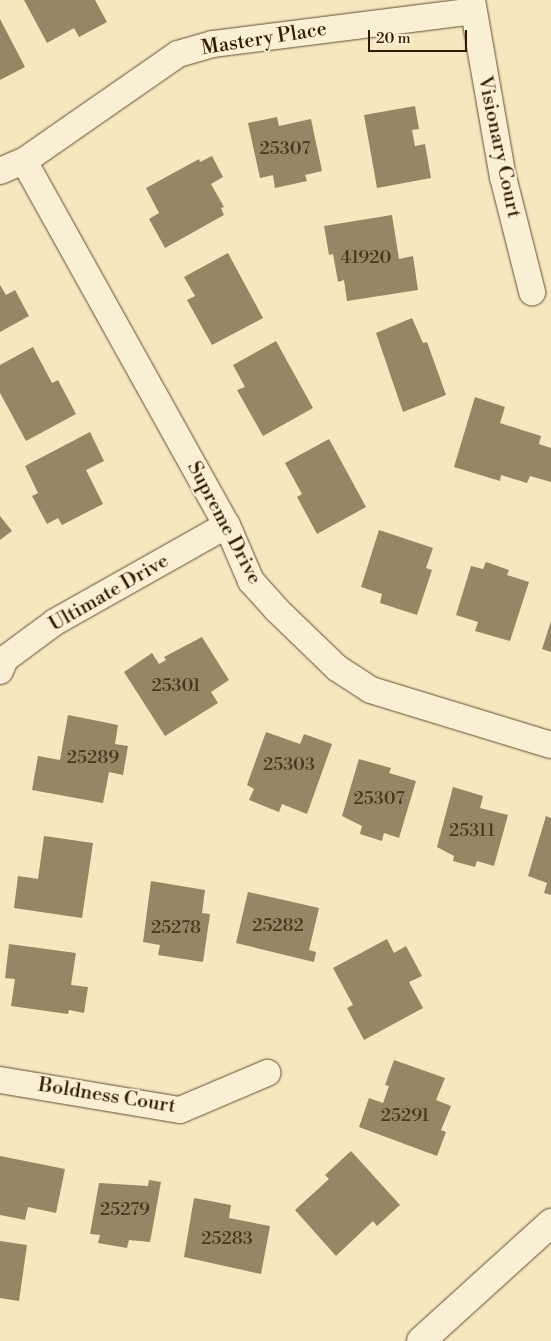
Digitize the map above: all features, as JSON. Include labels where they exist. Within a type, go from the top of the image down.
[{"type":"street","name":"Mastery Place","points":[[0,171],[24,161],[178,54],[213,44],[473,5]]},
{"type":"street","name":"Visionary Court","points":[[473,5],[503,177],[532,292]]},
{"type":"street","name":"Supreme Drive","points":[[24,161],[227,525],[251,580],[336,668],[371,690],[551,745]]},
{"type":"street","name":"Ultimate Drive","points":[[0,671],[5,660],[55,622],[227,525]]},
{"type":"street","name":"Boldness Court","points":[[0,1080],[180,1110],[267,1073]]},
{"type":"street","points":[[421,1341],[551,1223]]},
{"type":"building","points":[[24,0],[95,0],[107,22],[79,37],[74,28],[47,43]]},
{"type":"building","points":[[0,19],[25,67],[0,80]]},
{"type":"building","points":[[415,106],[419,129],[412,130],[415,146],[425,144],[431,178],[377,188],[364,115]]},
{"type":"building","points":[[277,117],[279,126],[311,119],[322,171],[305,175],[307,181],[275,188],[273,175],[260,178],[248,123]]},
{"type":"building","points":[[212,156],[223,177],[211,184],[224,207],[221,208],[224,215],[165,248],[149,219],[159,213],[146,188],[199,159],[200,162]]},
{"type":"building","points":[[392,215],[399,259],[413,256],[418,290],[347,301],[344,280],[338,282],[333,254],[329,255],[324,226]]},
{"type":"building","points":[[228,253],[263,318],[212,345],[187,300],[195,296],[184,277]]},
{"type":"building","points":[[0,285],[6,295],[15,290],[29,316],[0,332]]},
{"type":"building","points":[[412,318],[423,343],[427,342],[446,395],[403,412],[376,333]]},
{"type":"building","points":[[276,341],[313,408],[263,436],[237,390],[245,387],[233,365]]},
{"type":"building","points":[[33,347],[52,383],[58,380],[76,414],[26,441],[0,393],[0,365]]},
{"type":"building","points":[[475,397],[505,407],[500,423],[541,436],[539,444],[551,448],[551,482],[530,476],[527,483],[501,475],[500,481],[454,467]]},
{"type":"building","points":[[90,432],[104,461],[86,470],[103,504],[62,525],[58,518],[47,524],[32,496],[38,493],[25,466]]},
{"type":"building","points":[[329,439],[366,507],[317,534],[297,497],[302,494],[285,463]]},
{"type":"building","points":[[0,516],[12,531],[0,540]]},
{"type":"building","points":[[379,530],[433,548],[426,568],[432,570],[417,615],[380,603],[382,594],[361,587]]},
{"type":"building","points":[[486,562],[509,570],[507,575],[529,582],[510,641],[475,631],[478,622],[456,615],[471,566],[483,569]]},
{"type":"building","points":[[551,621],[551,652],[542,649]]},
{"type":"building","points":[[202,637],[229,680],[211,692],[218,703],[165,736],[124,672],[152,653],[159,664],[166,660],[164,657]]},
{"type":"building","points":[[68,715],[118,725],[115,744],[128,746],[123,775],[109,772],[103,803],[32,790],[38,756],[60,760]]},
{"type":"building","points":[[266,732],[300,744],[304,734],[332,744],[307,814],[282,804],[279,812],[249,800],[254,789],[247,785]]},
{"type":"building","points":[[359,759],[391,768],[389,773],[416,781],[399,838],[384,833],[382,841],[360,834],[362,826],[342,816]]},
{"type":"building","points":[[453,787],[483,796],[480,808],[508,815],[494,866],[477,861],[475,867],[453,861],[454,856],[437,847]]},
{"type":"building","points":[[546,816],[551,818],[551,895],[544,893],[547,883],[528,876]]},
{"type":"building","points":[[44,836],[93,843],[82,918],[14,908],[18,876],[38,879]]},
{"type":"building","points":[[151,881],[205,890],[202,913],[210,914],[203,962],[158,955],[160,945],[143,942]]},
{"type":"building","points":[[248,892],[319,908],[309,950],[316,952],[314,962],[236,943]]},
{"type":"building","points":[[387,939],[394,953],[406,946],[422,976],[409,982],[423,1008],[364,1040],[347,1008],[353,1005],[333,968]]},
{"type":"building","points":[[9,944],[76,953],[71,985],[88,987],[84,1013],[69,1010],[68,1014],[11,1006],[15,979],[5,978]]},
{"type":"building","points":[[394,1060],[445,1078],[436,1100],[451,1106],[441,1130],[446,1132],[437,1156],[359,1127],[369,1098],[383,1103],[389,1086],[385,1085]]},
{"type":"building","points":[[351,1151],[400,1205],[377,1226],[373,1221],[336,1256],[295,1210],[329,1179],[325,1175]]},
{"type":"building","points":[[0,1156],[65,1169],[56,1213],[28,1207],[25,1220],[0,1215]]},
{"type":"building","points":[[149,1180],[161,1182],[150,1242],[129,1240],[127,1248],[98,1243],[100,1235],[90,1234],[99,1183],[148,1186]]},
{"type":"building","points":[[194,1198],[231,1205],[229,1218],[270,1226],[261,1274],[184,1257]]},
{"type":"building","points":[[0,1241],[27,1245],[19,1301],[0,1298]]}]
